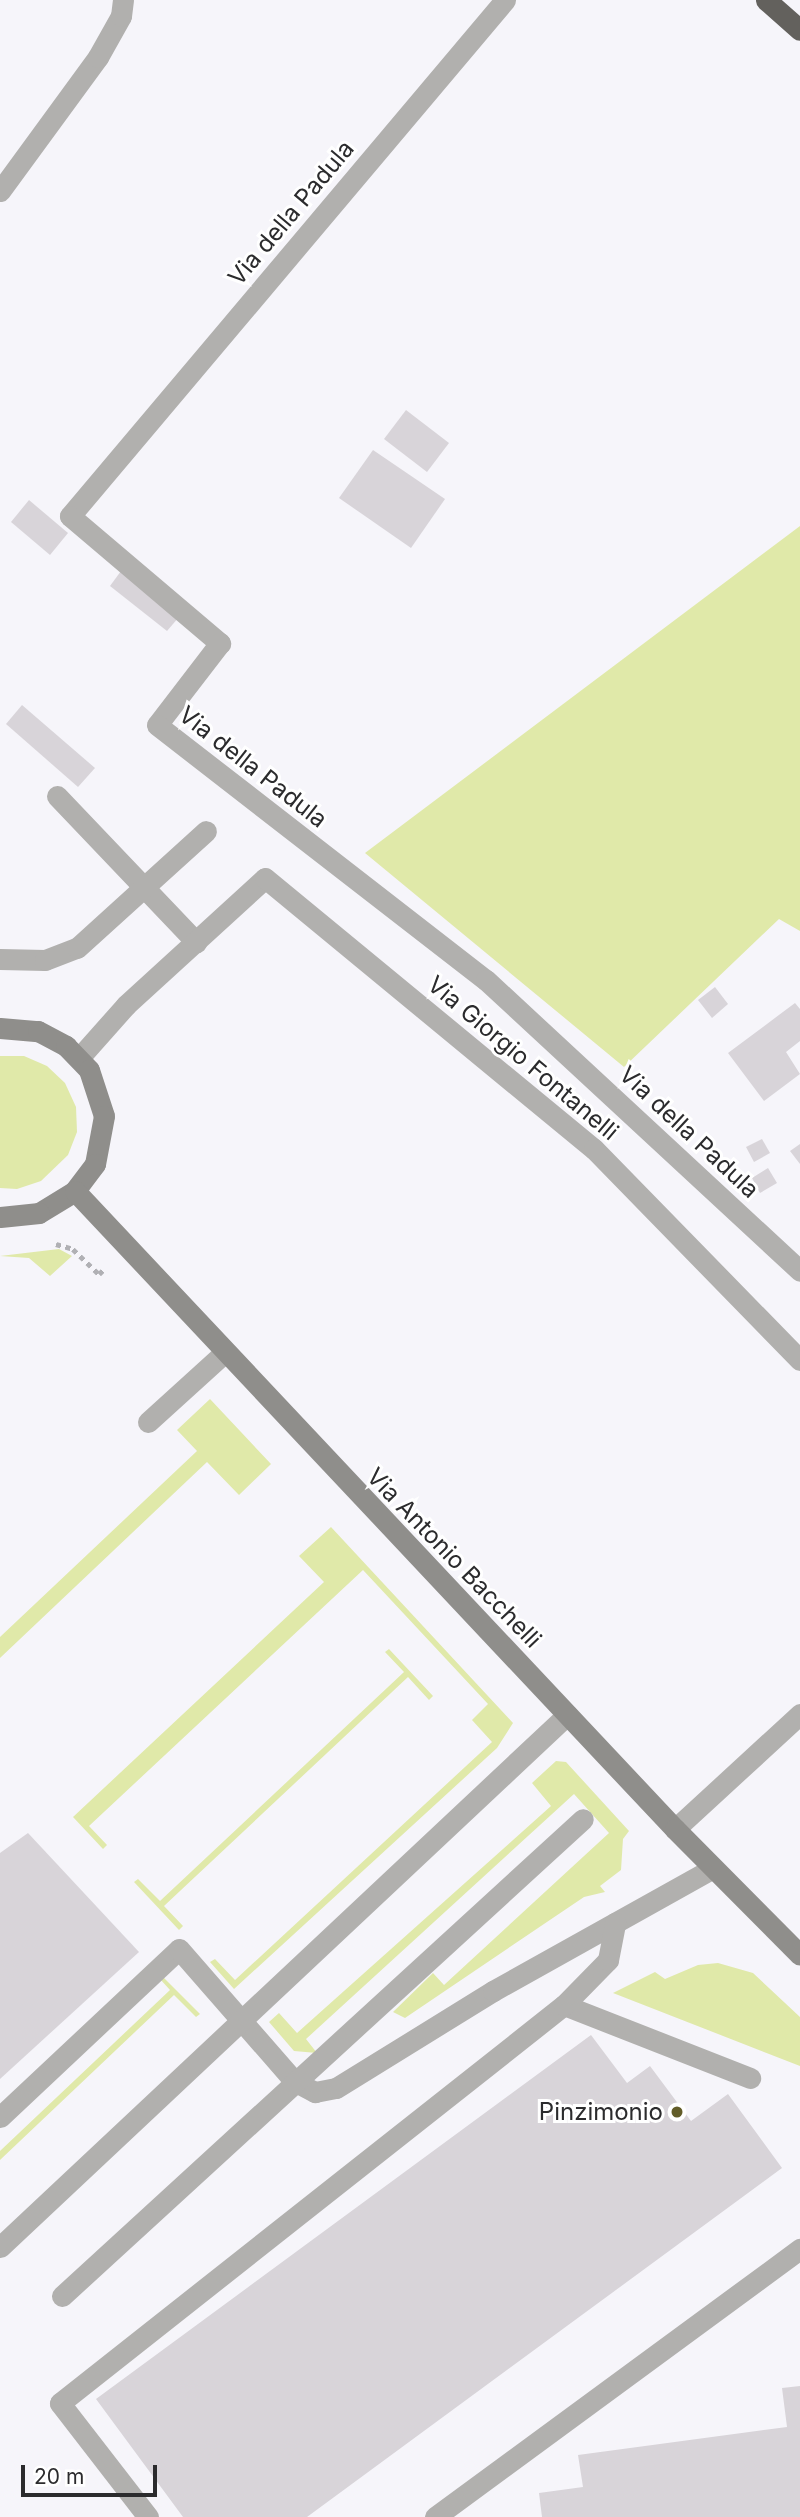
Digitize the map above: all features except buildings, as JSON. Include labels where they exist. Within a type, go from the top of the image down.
[{"type":"highway","points":[[766,0],[800,30]]},
{"type":"street","points":[[0,191],[98,57],[121,16],[124,0]]},
{"type":"street","name":"Via della Padula","points":[[505,0],[70,516],[220,643],[157,725],[486,980],[800,1271]]},
{"type":"street","points":[[57,796],[196,942]]},
{"type":"street","points":[[0,960],[45,960],[77,948],[206,831]]},
{"type":"street","name":"Via Giorgio Fontanelli","points":[[79,1058],[126,1005],[265,878],[594,1149],[800,1360]]},
{"type":"street","points":[[0,1028],[38,1031],[79,1058],[97,1085],[104,1125],[95,1164],[75,1191],[40,1213],[0,1217]]},
{"type":"street","name":"Via Antonio Bacchelli","points":[[75,1191],[126,1249],[675,1829],[800,1955]]},
{"type":"street","points":[[148,1422],[224,1353]]},
{"type":"street","points":[[675,1829],[800,1714]]},
{"type":"street","points":[[0,2247],[245,2021],[567,1715]]},
{"type":"street","points":[[62,2296],[583,1819]]},
{"type":"street","points":[[0,2117],[178,1950],[245,2021],[294,2081],[315,2092],[337,2088],[713,1868]]},
{"type":"street","points":[[148,2517],[60,2403],[564,2006],[608,1960],[615,1923]]},
{"type":"street","points":[[564,2006],[750,2078]]},
{"type":"street","points":[[435,2517],[800,2249]]},
{"type":"path","points":[[51,1243],[73,1249],[99,1274],[126,1249]]},
{"type":"green space","points":[[800,526],[800,931],[779,919],[624,1067],[365,853]]},
{"type":"green space","points":[[0,1056],[24,1056],[47,1066],[65,1083],[76,1107],[77,1132],[68,1155],[41,1181],[17,1189],[0,1188]]},
{"type":"green space","points":[[59,1249],[72,1256],[50,1276],[29,1258],[0,1256]]},
{"type":"green space","points":[[210,1399],[271,1464],[239,1495],[207,1462],[0,1658],[0,1637],[197,1451],[177,1430]]},
{"type":"green space","points":[[331,1527],[513,1723],[497,1748],[234,1989],[210,1962],[215,1959],[235,1980],[492,1742],[472,1720],[488,1704],[363,1570],[89,1826],[107,1845],[103,1849],[73,1817],[324,1582],[299,1556]]},
{"type":"green space","points":[[389,1649],[433,1696],[429,1700],[408,1677],[164,1906],[183,1926],[179,1930],[134,1882],[138,1879],[160,1901],[404,1672],[385,1652]]},
{"type":"green space","points":[[556,1761],[566,1762],[629,1831],[623,1839],[621,1870],[600,1886],[605,1892],[584,1897],[405,2018],[393,2012],[433,1973],[444,1985],[609,1833],[574,1794],[306,2039],[317,2053],[294,2051],[269,2022],[279,2013],[297,2033],[551,1806],[532,1783]]},
{"type":"green space","points":[[718,1963],[753,1973],[800,2017],[800,2066],[613,1993],[655,1972],[665,1979],[698,1965]]},
{"type":"green space","points":[[163,1977],[200,2014],[196,2017],[174,1995],[0,2160],[0,2151],[170,1990],[160,1979]]},
{"type":"place","name":"Pinzimonio","points":[[677,2112]]}]
